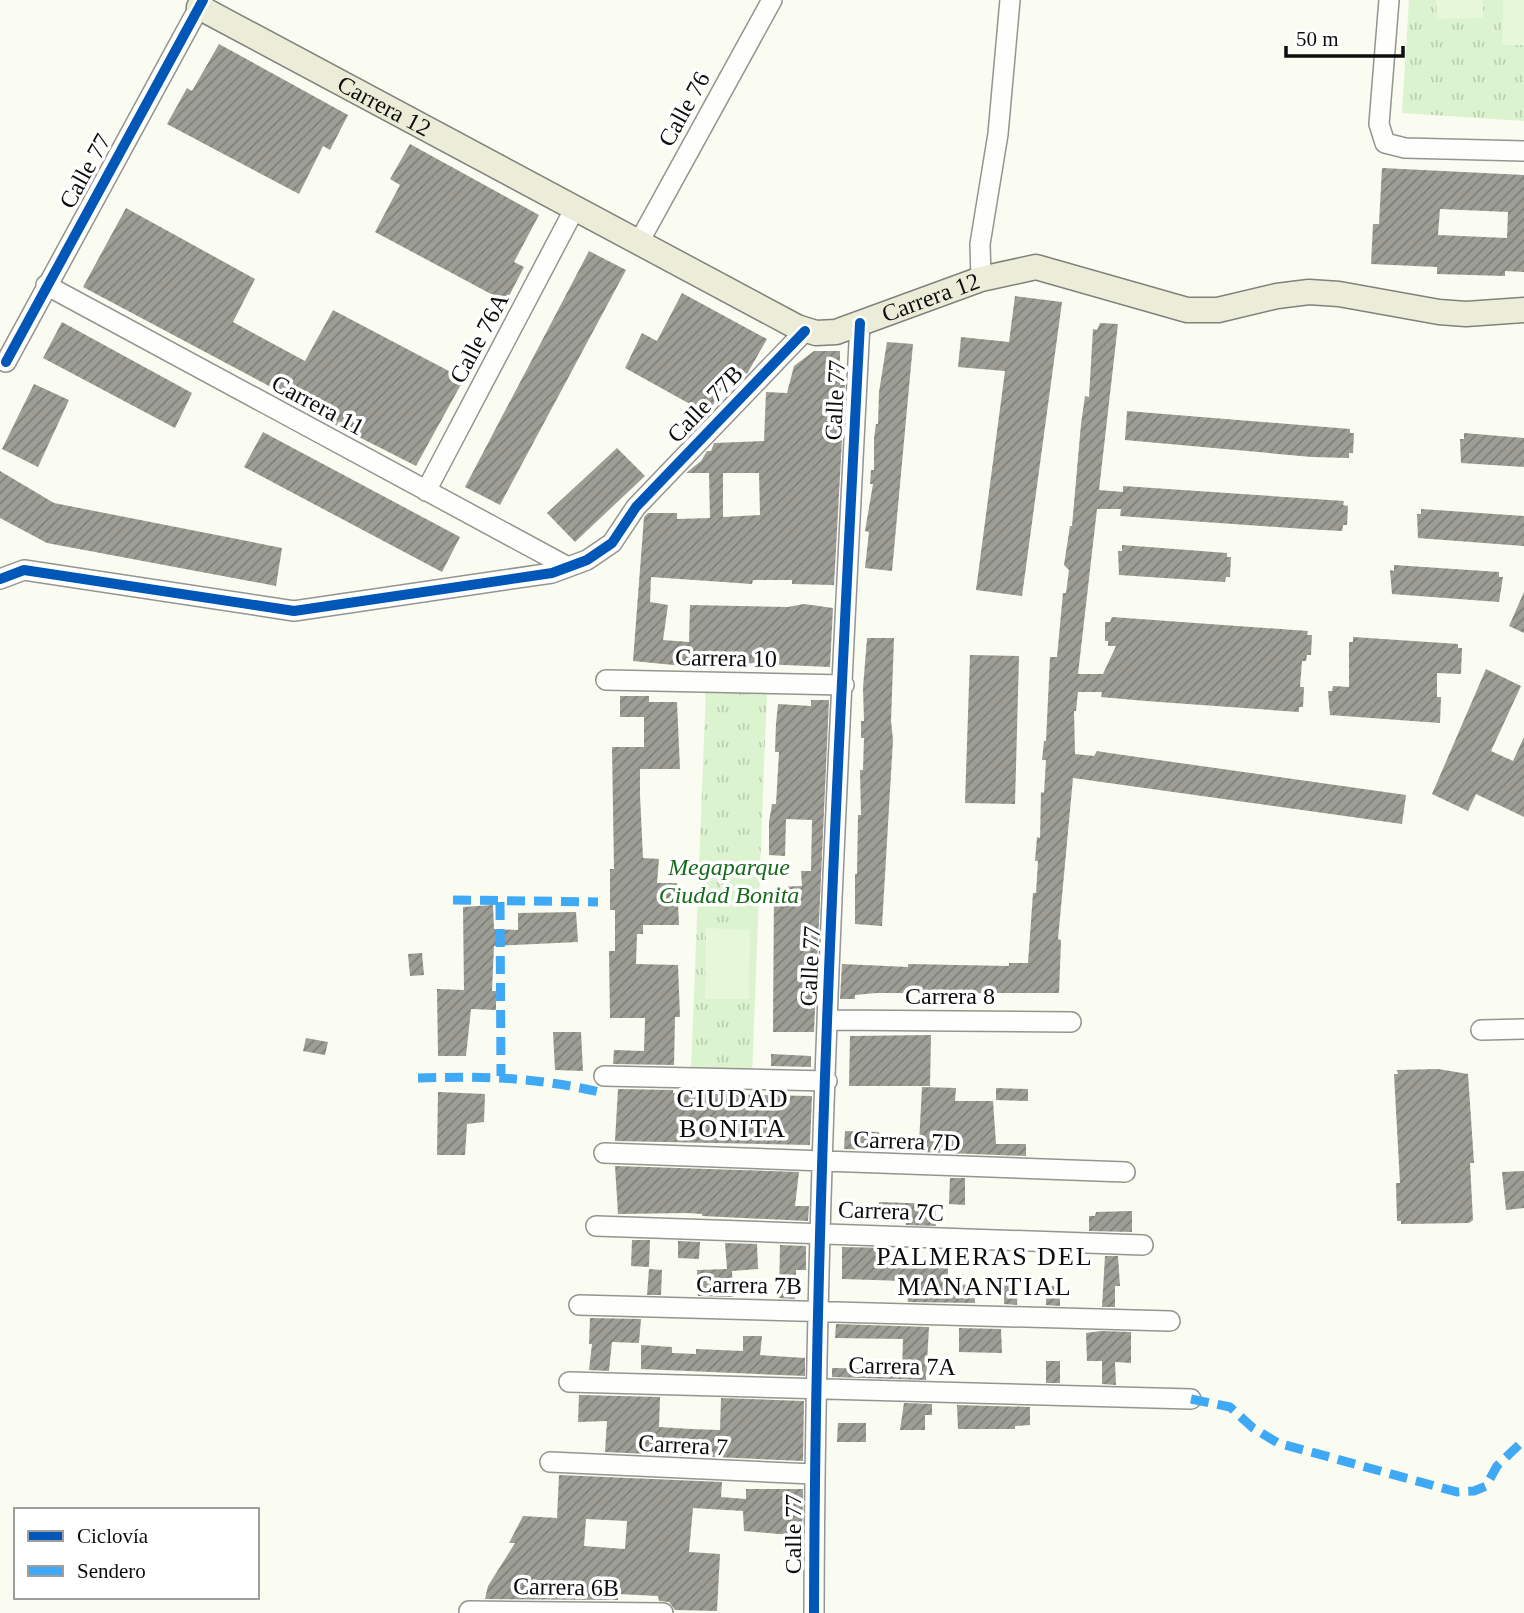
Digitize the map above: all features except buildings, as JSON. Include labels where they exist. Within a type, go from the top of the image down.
[{"type":"main road","name":"Carrera 12","points":[[201,4],[805,331],[825,334],[981,279],[1019,269],[1054,270],[1187,310],[1218,310],[1277,296],[1309,292],[1339,294],[1439,312],[1466,314],[1524,310]]},
{"type":"street","name":"Calle 76","points":[[639,242],[772,0]]},
{"type":"street","points":[[981,279],[980,244],[998,134],[1010,0]]},
{"type":"street","points":[[1389,0],[1379,124],[1385,143],[1393,146],[1524,151]]},
{"type":"street","name":"Calle 77","points":[[6,362],[201,4]]},
{"type":"street","name":"Calle 76A","points":[[426,491],[575,208]]},
{"type":"street","name":"Carrera 11","points":[[46,285],[568,567]]},
{"type":"street","name":"Calle 77","points":[[809,1613],[823,1163],[860,323]]},
{"type":"street","name":"Calle 77B","points":[[0,579],[24,570],[294,611],[552,573],[587,561],[611,543],[636,507],[805,331]]},
{"type":"street","name":"Carrera 10","points":[[606,680],[844,685]]},
{"type":"street","name":"Carrera 8","points":[[829,1020],[1071,1022]]},
{"type":"street","points":[[1480,1030],[1524,1029]]},
{"type":"street","points":[[604,1076],[827,1082]]},
{"type":"street","name":"Carrera 7D","points":[[604,1153],[1125,1172]]},
{"type":"street","name":"Carrera 7C","points":[[596,1226],[1143,1245]]},
{"type":"street","name":"Carrera 7B","points":[[579,1305],[1170,1321]]},
{"type":"street","name":"Carrera 7A","points":[[569,1382],[1191,1399]]},
{"type":"street","name":"Carrera 7","points":[[550,1462],[813,1474]]},
{"type":"street","name":"Carrera 6B","points":[[469,1611],[663,1613]]},
{"type":"green space","points":[[1409,0],[1524,0],[1524,121],[1402,113]]},
{"type":"green space","points":[[1436,0],[1483,0],[1483,18],[1437,19]]},
{"type":"green space","points":[[1503,0],[1524,0],[1524,45],[1502,45]]},
{"type":"green space","name":"Megaparque Ciudad Bonita","points":[[706,688],[767,690],[752,1075],[691,1072]]},
{"type":"green space","points":[[706,928],[750,930],[749,999],[705,999]]},
{"type":"marked path","points":[[453,900],[598,902]]},
{"type":"marked path","points":[[500,902],[501,1076]]},
{"type":"marked path","points":[[418,1078],[511,1079],[604,1093]]},
{"type":"marked path","points":[[1191,1399],[1230,1407],[1253,1428],[1278,1443],[1457,1492],[1474,1491],[1486,1486],[1497,1466],[1524,1440]]},
{"type":"cycle path","points":[[6,362],[203,0]]},
{"type":"cycle path","points":[[814,1613],[823,1129],[860,323]]},
{"type":"cycle path","points":[[0,579],[24,570],[294,611],[552,573],[587,560],[612,543],[636,507],[805,331]]},
{"type":"district","name":"CIUDAD BONITA","points":[[733,1113]]},
{"type":"district","name":"PALMERAS DEL MANANTIAL","points":[[985,1271]]}]
